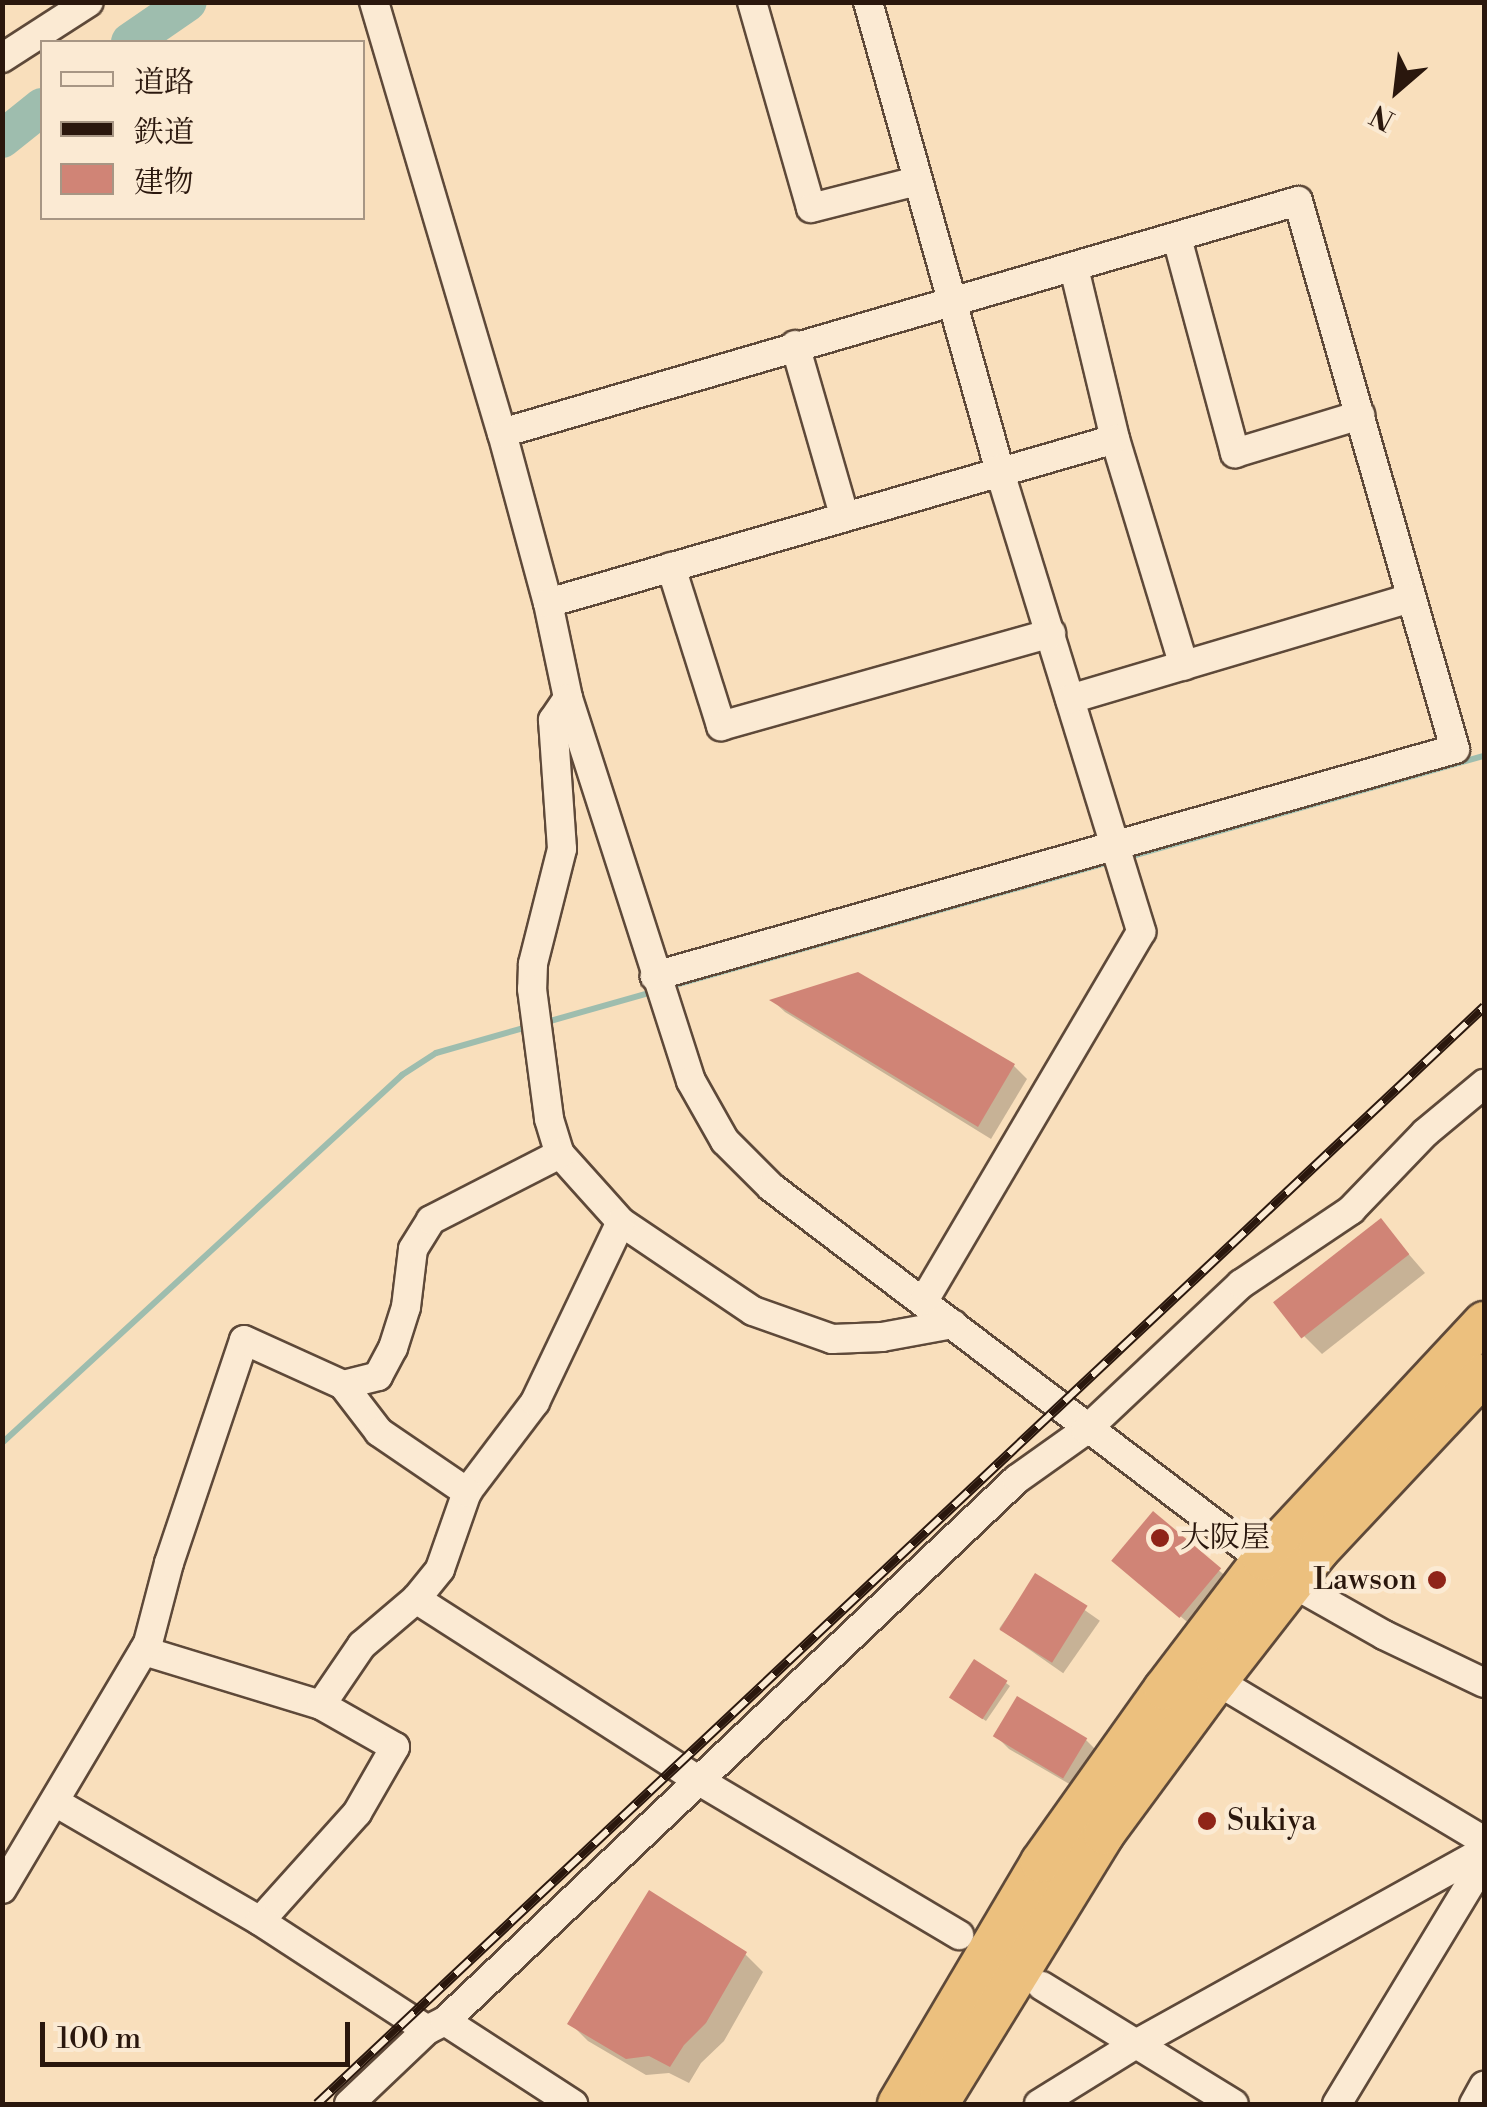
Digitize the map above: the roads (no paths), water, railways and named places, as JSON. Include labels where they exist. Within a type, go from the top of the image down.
[{"type":"highway","points":[[898,2104],[1041,1862],[1484,1322]]},
{"type":"highway","points":[[938,2104],[1104,1834],[1217,1682],[1278,1571],[1318,1550],[1484,1374]]},
{"type":"street","points":[[2,58],[56,11],[89,2]]},
{"type":"street","points":[[374,2],[502,433],[548,603],[568,698],[691,1081],[725,1141],[771,1186],[1086,1430],[1278,1571],[1384,1635],[1484,1684]]},
{"type":"street","points":[[752,2],[811,208],[917,181]]},
{"type":"street","points":[[868,2],[950,300],[1141,932],[924,1301]]},
{"type":"street","points":[[502,433],[1298,202],[1455,749],[655,976]]},
{"type":"street","points":[[1176,238],[1235,454],[1360,415]]},
{"type":"street","points":[[1074,268],[1114,439],[1184,666]]},
{"type":"street","points":[[795,345],[844,516]]},
{"type":"street","points":[[548,603],[1114,439]]},
{"type":"street","points":[[671,566],[721,726],[1050,633]]},
{"type":"street","points":[[1070,699],[1411,598]]},
{"type":"street","points":[[568,698],[552,720],[562,849],[533,964],[549,1120],[560,1154],[621,1222],[753,1311],[832,1338],[882,1337],[953,1324]]},
{"type":"street","points":[[349,2104],[700,1781],[1016,1479],[1086,1430],[1242,1284],[1351,1210],[1425,1134],[1484,1084]]},
{"type":"street","points":[[343,1385],[378,1376],[386,1362],[406,1307],[413,1249],[431,1220],[560,1154]]},
{"type":"street","points":[[321,1705],[362,1645],[416,1599],[440,1569],[468,1492],[535,1402],[621,1222]]},
{"type":"street","points":[[2,1889],[144,1651],[169,1563],[244,1340],[343,1385],[379,1432],[468,1492]]},
{"type":"street","points":[[416,1599],[700,1781],[864,1881],[960,1934]]},
{"type":"street","points":[[144,1651],[321,1705],[395,1747],[357,1813],[260,1921]]},
{"type":"street","points":[[1217,1682],[1484,1841]]},
{"type":"street","points":[[54,1802],[573,2104]]},
{"type":"street","points":[[1040,2104],[1134,2045],[1484,1851]]},
{"type":"street","points":[[1337,2104],[1484,1861]]},
{"type":"street","points":[[1042,1986],[1234,2104]]},
{"type":"street","points":[[1474,2104],[1484,2086]]},
{"type":"waterway","points":[[133,40],[188,2]]},
{"type":"waterway","points":[[2,139],[40,109]]},
{"type":"waterway","points":[[1125,858],[1484,756]]},
{"type":"waterway","points":[[668,987],[1113,861]]},
{"type":"waterway","points":[[543,1023],[656,991]]},
{"type":"waterway","points":[[2,1443],[402,1075],[436,1053],[531,1026]]},
{"type":"railway","points":[[317,2104],[1484,1007]]},
{"type":"place","name":"大阪屋","points":[[1160,1538]]},
{"type":"place","name":"Lawson","points":[[1437,1580]]},
{"type":"place","name":"Sukiya","points":[[1207,1821]]}]
